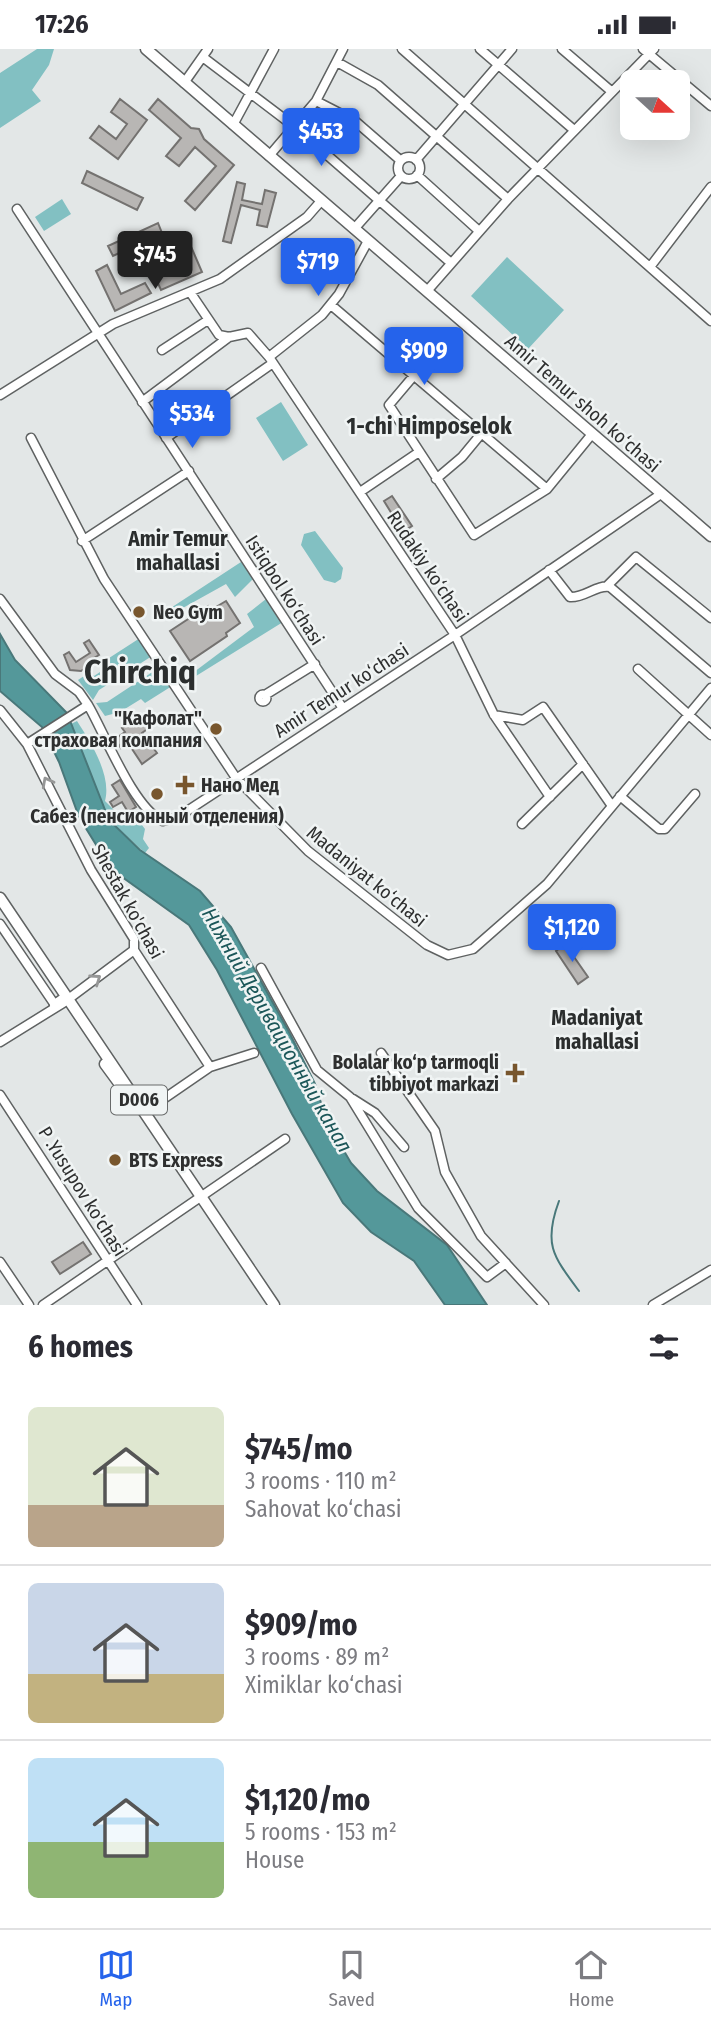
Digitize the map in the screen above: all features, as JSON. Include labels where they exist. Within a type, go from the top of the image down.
[{"type":"main road","name":"Amir Temur shoh ko‘chasi","points":[[146,49],[711,536]]},
{"type":"main road","name":"D006","points":[[0,898],[62,1002],[146,1111],[266,1305]]},
{"type":"main road","name":"D006","points":[[0,910],[274,1305]]},
{"type":"street","points":[[158,59],[164,49]]},
{"type":"street","points":[[233,125],[274,49]]},
{"type":"street","points":[[269,156],[316,101],[343,49]]},
{"type":"street","points":[[402,49],[711,321]]},
{"type":"street","points":[[481,49],[574,130]]},
{"type":"street","points":[[416,160],[512,49]]},
{"type":"street","points":[[562,49],[611,91]]},
{"type":"street","points":[[427,291],[508,199],[649,51],[711,106]]},
{"type":"street","points":[[184,83],[206,53],[451,263]]},
{"type":"street","points":[[337,62],[378,85],[508,199]]},
{"type":"street","points":[[316,101],[355,121],[400,160]]},
{"type":"street","points":[[400,160],[410,157],[419,165],[417,175],[411,179],[401,176]]},
{"type":"street","points":[[400,160],[398,166],[401,176]]},
{"type":"street","points":[[417,175],[479,231]]},
{"type":"street","points":[[354,229],[401,176]]},
{"type":"street","points":[[650,267],[711,187]]},
{"type":"street","points":[[0,395],[97,334],[240,267],[307,217],[321,201]]},
{"type":"street","name":"Istiqbol ko‘chasi","points":[[17,209],[342,707]]},
{"type":"street","points":[[166,438],[271,360],[331,305],[368,241]]},
{"type":"street","points":[[190,292],[219,335],[229,337]]},
{"type":"street","points":[[331,305],[547,489]]},
{"type":"street","points":[[162,350],[208,320]]},
{"type":"street","name":"Rudakiy ko‘chasi","points":[[229,337],[248,333],[271,360],[455,635],[494,715],[550,797]]},
{"type":"street","points":[[142,402],[229,337]]},
{"type":"street","points":[[433,353],[389,405],[474,535],[547,489],[592,434]]},
{"type":"street","points":[[436,479],[462,457],[481,434]]},
{"type":"street","name":"Madaniyat ko‘chasi","points":[[31,438],[104,579],[236,778],[307,852],[427,945],[448,955],[473,949],[547,884],[612,806]]},
{"type":"street","points":[[360,492],[419,452]]},
{"type":"street","points":[[82,541],[189,471]]},
{"type":"street","name":"Amir Temur ko‘chasi","points":[[88,705],[101,725],[116,762],[146,809],[159,820],[177,817],[455,635],[661,494]]},
{"type":"street","points":[[549,571],[570,597],[586,596],[607,586],[636,557],[711,618]]},
{"type":"street","points":[[607,586],[711,673]]},
{"type":"street","points":[[0,599],[55,674],[79,692],[88,705],[27,744]]},
{"type":"street","points":[[265,695],[315,664]]},
{"type":"street","points":[[638,669],[711,735]]},
{"type":"street","points":[[494,715],[523,720],[543,707],[612,806],[711,688]]},
{"type":"street","name":"Shestak ko'chasi","points":[[0,710],[27,744],[91,870],[134,939],[134,950],[210,1067]]},
{"type":"street","points":[[522,824],[583,764]]},
{"type":"street","points":[[620,796],[659,829],[669,827],[695,794]]},
{"type":"street","points":[[0,924],[62,1002]]},
{"type":"street","points":[[0,1042],[62,1002],[134,950]]},
{"type":"street","points":[[261,968],[317,1070],[375,1113],[404,1147]]},
{"type":"street","points":[[146,1111],[210,1067],[221,1066],[254,1053]]},
{"type":"street","points":[[381,1053],[435,1131],[445,1172],[481,1236],[544,1305]]},
{"type":"street","name":"P .Yusupov ko'chasi","points":[[0,1095],[137,1305]]},
{"type":"street","points":[[350,1097],[418,1208],[487,1277],[506,1263]]},
{"type":"street","points":[[43,1305],[285,1139]]},
{"type":"street","points":[[0,1262],[29,1305]]},
{"type":"street","points":[[653,1305],[711,1270]]},
{"type":"shaded area","points":[[37,49],[54,49],[49,65],[32,90],[41,101],[0,128],[0,73]]},
{"type":"shaded area","points":[[62,199],[71,214],[44,231],[35,217]]},
{"type":"shaded area","points":[[507,257],[564,310],[528,349],[471,296]]},
{"type":"shaded area","points":[[281,402],[308,445],[283,461],[256,418]]},
{"type":"shaded area","points":[[315,531],[343,568],[341,579],[335,583],[324,580],[301,545],[304,534]]},
{"type":"shaded area","points":[[241,562],[247,563],[244,566],[253,579],[235,597],[226,584],[163,619],[160,615]]},
{"type":"shaded area","points":[[266,599],[283,622],[196,676],[194,672],[254,627],[247,614]]},
{"type":"shaded area","points":[[140,638],[152,656],[99,690],[93,700],[78,680],[90,672],[94,676],[109,666],[106,660]]},
{"type":"shaded area","points":[[160,667],[172,686],[145,703],[141,699],[120,712],[105,716],[96,703],[107,702]]},
{"type":"shaded area","points":[[77,721],[103,770],[105,801],[122,818],[135,816],[145,829],[143,839],[149,848],[145,853],[109,820],[71,724]]},
{"type":"water","name":"Нижний Деривационный канал","points":[[0,634],[15,660],[67,713],[109,820],[140,850],[200,891],[231,927],[288,1030],[315,1084],[327,1122],[351,1163],[377,1191],[447,1245],[487,1305],[445,1305],[414,1261],[371,1232],[343,1203],[292,1114],[217,970],[189,925],[111,869],[79,817],[59,762],[42,727],[0,691]]},
{"type":"building","points":[[120,99],[147,120],[118,159],[90,138],[99,126],[116,139],[127,124],[111,112]]},
{"type":"building","points":[[158,99],[191,128],[199,129],[204,139],[234,165],[195,210],[185,201],[216,166],[195,147],[179,166],[166,156],[181,138],[149,110]]},
{"type":"building","points":[[87,171],[143,198],[137,210],[82,183]]},
{"type":"building","points":[[237,182],[245,184],[242,200],[262,204],[265,190],[276,193],[267,227],[257,225],[260,210],[241,205],[231,243],[223,241]]},
{"type":"building","points":[[158,223],[162,233],[113,256],[108,246]]},
{"type":"building","points":[[186,235],[202,272],[161,290],[156,279],[177,269],[181,259],[173,240]]},
{"type":"building","points":[[107,265],[121,294],[145,283],[151,293],[115,311],[96,271]]},
{"type":"building","points":[[392,496],[412,526],[403,532],[384,501]]},
{"type":"building","points":[[226,601],[240,623],[226,633],[227,636],[190,661],[170,631],[208,606],[211,610]]},
{"type":"building","points":[[89,640],[99,655],[94,658],[96,661],[81,671],[70,670],[64,655],[69,652],[76,662],[90,653],[84,643]]},
{"type":"building","points":[[148,715],[154,724],[142,733],[157,753],[142,764],[128,743],[121,748],[115,739],[125,732],[122,728],[131,722],[133,726]]},
{"type":"building","points":[[120,780],[136,807],[128,812],[122,802],[113,807],[110,802],[119,796],[112,785]]},
{"type":"building","points":[[565,944],[588,977],[578,984],[556,951]]},
{"type":"building","points":[[83,1242],[91,1254],[60,1274],[52,1262]]},
{"type":"waterway","points":[[559,1201],[552,1228],[553,1249],[579,1291]]},
{"type":"place","name":"Neo Gym","points":[[139,612]]},
{"type":"place","name":"\"Кафолат\" страховая компания","points":[[216,729]]},
{"type":"place","name":"Нано Мед","points":[[185,785]]},
{"type":"place","name":"Сабез (пенсионный отделения)","points":[[157,794]]},
{"type":"place","name":"Bolalar ko‘p tarmoqli tibbiyot markazi","points":[[515,1073]]},
{"type":"place","name":"BTS Express","points":[[115,1160]]},
{"type":"district","name":"1-chi Himposelok","points":[[429,426]]},
{"type":"district","name":"Amir Temur mahallasi","points":[[178,551]]},
{"type":"district","name":"Chirchiq","points":[[140,671]]},
{"type":"district","name":"Madaniyat mahallasi","points":[[597,1030]]}]
